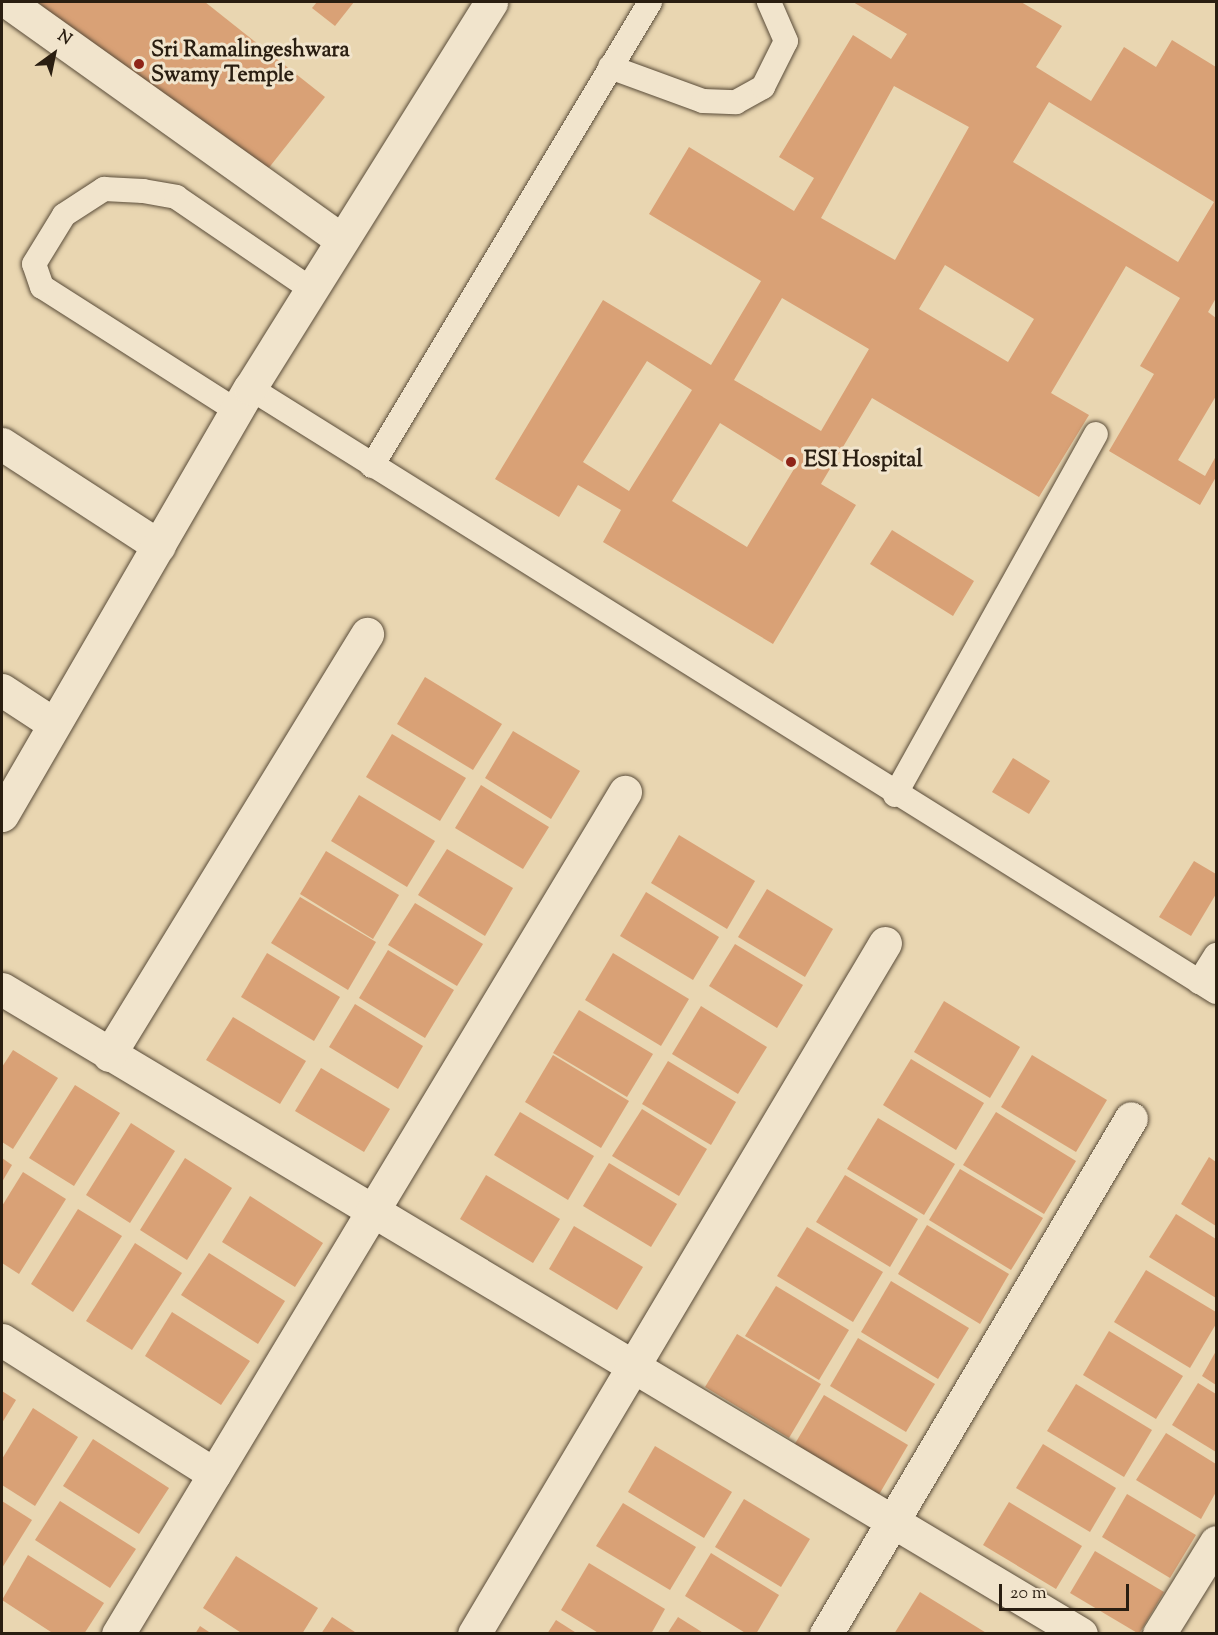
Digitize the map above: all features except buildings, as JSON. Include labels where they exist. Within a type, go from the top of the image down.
[{"type":"street","points":[[8,2],[342,240]]},
{"type":"street","points":[[2,815],[244,400],[489,2]]},
{"type":"street","points":[[2,444],[159,546]]},
{"type":"street","points":[[109,1055],[367,634]]},
{"type":"street","points":[[2,690],[54,724]]},
{"type":"street","points":[[118,1634],[626,792]]},
{"type":"street","points":[[474,1634],[885,943]]},
{"type":"street","points":[[2,989],[371,1213],[1081,1634]]},
{"type":"street","points":[[826,1634],[1131,1118]]},
{"type":"street","points":[[2,1340],[214,1474]]},
{"type":"street","points":[[1159,1634],[1216,1542]]},
{"type":"lane","points":[[372,466],[650,2]]},
{"type":"lane","points":[[610,67],[703,101],[736,102],[763,87],[786,41],[770,2]]},
{"type":"lane","points":[[312,289],[176,197],[143,191],[104,189],[64,215],[34,264],[42,287],[244,400],[372,466],[895,795],[1208,987],[1216,955]]},
{"type":"lane","points":[[895,795],[1096,434]]},
{"type":"place","name":"Sri Ramalingeshwara Swamy Temple","points":[[139,64]]},
{"type":"place","name":"ESI Hospital","points":[[791,462]]}]
